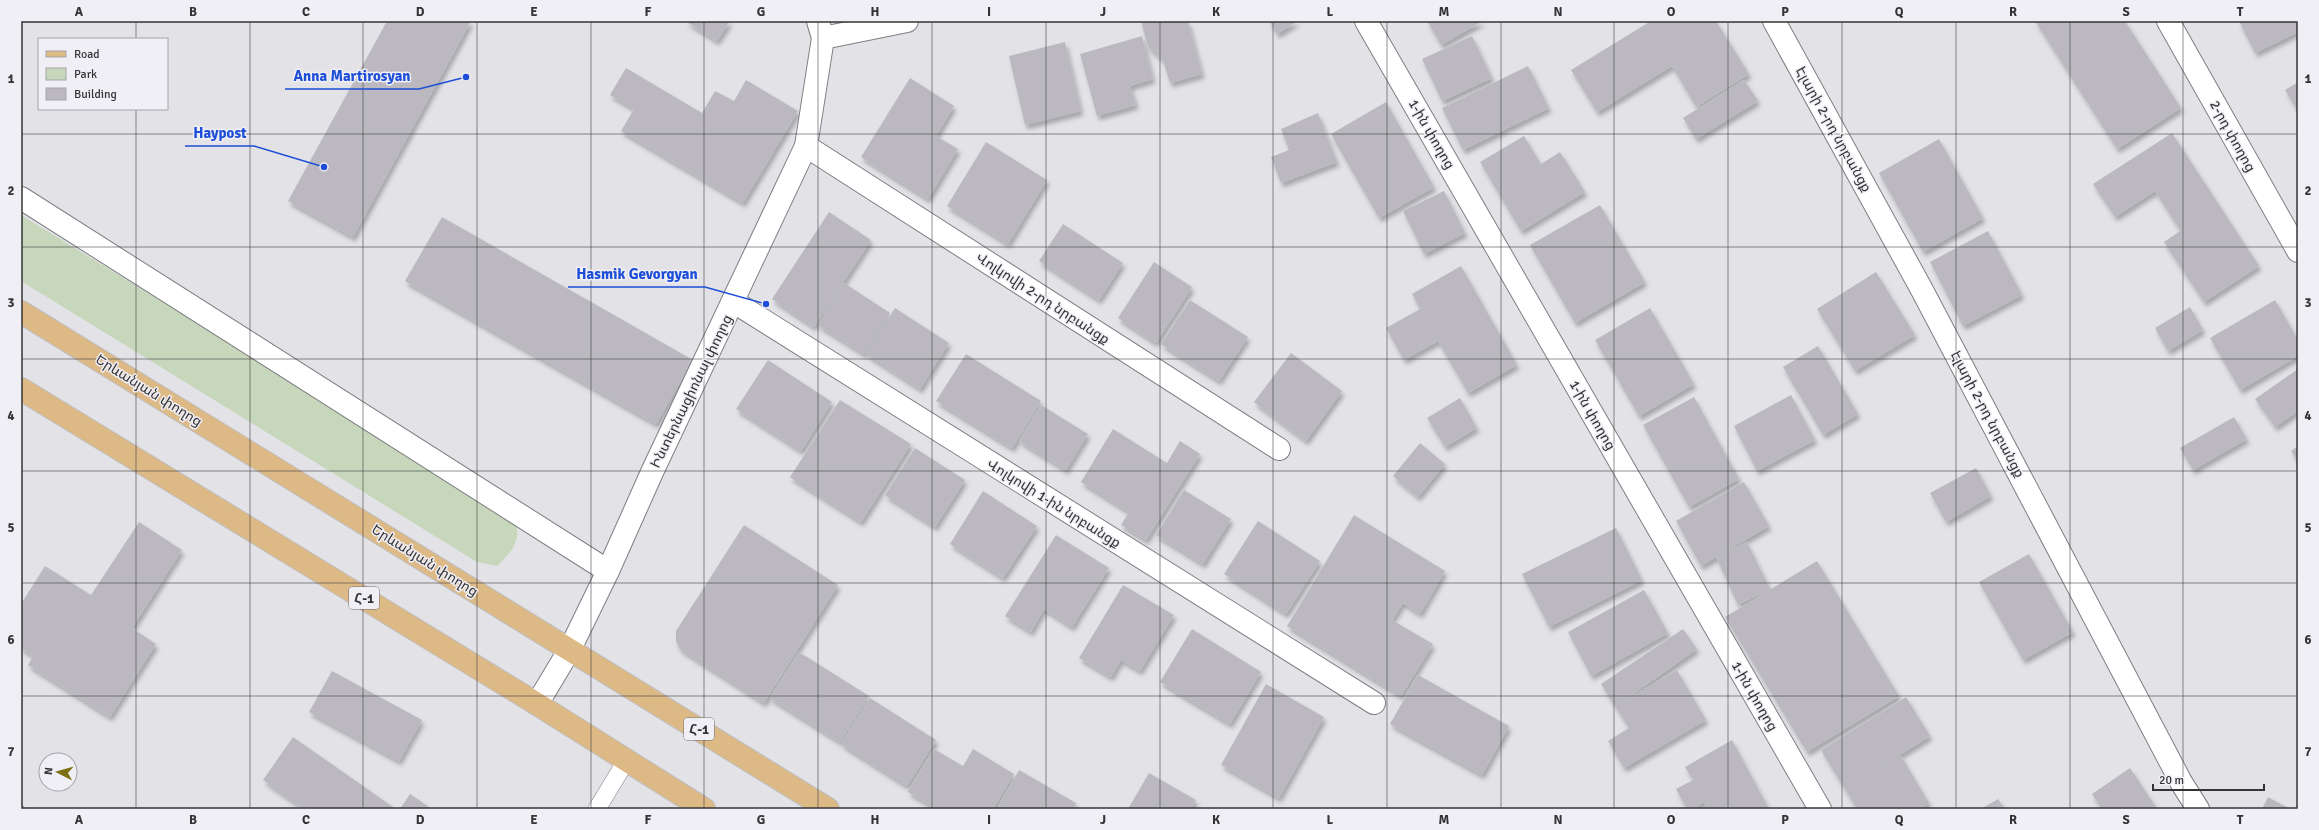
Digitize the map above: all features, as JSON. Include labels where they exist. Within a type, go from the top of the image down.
[{"type":"main road","name":"Երևանյան փողոց","points":[[21,312],[828,809]]},
{"type":"main road","name":"Հ-1","points":[[21,389],[537,704],[704,809]]},
{"type":"street","points":[[821,30],[908,21]]},
{"type":"street","name":"1-ին փողոց","points":[[1366,21],[1820,809]]},
{"type":"street","name":"Էլարի 2-րդ նրբանցք","points":[[1774,21],[1922,290],[2181,782],[2198,809]]},
{"type":"street","name":"2-րդ փողոց","points":[[2168,21],[2298,252]]},
{"type":"street","name":"Ինտերնացիոնալ փողոց","points":[[537,704],[570,649],[608,571],[652,470],[734,302],[806,146],[821,30]]},
{"type":"street","name":"Վոլկովի 2-րդ նրբանցք","points":[[806,146],[1279,449]]},
{"type":"street","points":[[21,198],[608,571]]},
{"type":"street","name":"Վոլկովի 1-ին նրբանցք","points":[[734,302],[1374,703]]},
{"type":"lane","points":[[597,809],[626,761]]},
{"type":"green space","points":[[21,215],[509,515],[513,519],[517,528],[516,540],[510,552],[497,566],[477,562],[21,281]]},
{"type":"building","points":[[387,21],[471,21],[353,237],[288,201]]},
{"type":"building","points":[[685,21],[730,21],[717,41]]},
{"type":"building","points":[[1141,21],[1188,21],[1202,74],[1170,83],[1163,60],[1148,47]]},
{"type":"building","points":[[1269,21],[1298,21],[1277,34]]},
{"type":"building","points":[[1427,21],[1483,21],[1441,45]]},
{"type":"building","points":[[1651,21],[1716,21],[1749,74],[1696,107],[1672,66],[1597,112],[1571,70]]},
{"type":"building","points":[[2035,21],[2125,21],[2181,108],[2117,149]]},
{"type":"building","points":[[2239,21],[2298,21],[2298,32],[2255,53]]},
{"type":"building","points":[[1142,36],[1153,79],[1130,86],[1136,105],[1097,116],[1080,54]]},
{"type":"building","points":[[1472,36],[1492,78],[1442,101],[1422,59]]},
{"type":"building","points":[[1065,42],[1081,111],[1025,125],[1009,56]]},
{"type":"building","points":[[1528,66],[1549,108],[1463,150],[1442,108]]},
{"type":"building","points":[[626,68],[702,113],[715,91],[734,101],[746,80],[798,111],[743,203],[621,131],[634,109],[610,95]]},
{"type":"building","points":[[910,78],[954,106],[936,136],[958,149],[928,199],[861,157]]},
{"type":"building","points":[[1744,80],[1758,101],[1696,139],[1683,118]]},
{"type":"building","points":[[2298,82],[2298,111],[2285,90]]},
{"type":"building","points":[[1386,102],[1434,187],[1379,218],[1331,134]]},
{"type":"building","points":[[1318,113],[1337,162],[1281,183],[1271,157],[1289,150],[1281,129]]},
{"type":"building","points":[[2172,133],[2259,266],[2204,302],[2164,242],[2199,218],[2180,230],[2155,191],[2115,217],[2093,184]]},
{"type":"building","points":[[1524,136],[1541,164],[1560,152],[1585,192],[1521,231],[1480,162]]},
{"type":"building","points":[[1939,139],[1983,218],[1923,252],[1879,173]]},
{"type":"building","points":[[986,142],[1047,180],[1008,244],[947,206]]},
{"type":"building","points":[[1444,191],[1465,233],[1424,254],[1403,211]]},
{"type":"building","points":[[1600,205],[1645,282],[1575,323],[1530,245]]},
{"type":"building","points":[[829,212],[871,240],[814,327],[772,299]]},
{"type":"building","points":[[442,217],[693,360],[656,424],[405,281]]},
{"type":"building","points":[[1063,224],[1123,263],[1099,300],[1039,261]]},
{"type":"building","points":[[1988,231],[2022,295],[1963,326],[1930,262]]},
{"type":"building","points":[[1154,262],[1192,287],[1156,343],[1118,318]]},
{"type":"building","points":[[1461,266],[1517,365],[1468,393],[1438,341],[1404,360],[1386,328],[1420,309],[1412,294]]},
{"type":"building","points":[[1876,272],[1915,335],[1855,371],[1817,309]]},
{"type":"building","points":[[844,283],[890,313],[864,354],[818,325]]},
{"type":"building","points":[[1190,300],[1248,337],[1219,381],[1161,344]]},
{"type":"building","points":[[2275,300],[2298,340],[2298,356],[2240,390],[2210,338]]},
{"type":"building","points":[[2190,307],[2203,330],[2168,351],[2155,328]]},
{"type":"building","points":[[895,308],[949,343],[920,389],[866,354]]},
{"type":"building","points":[[1650,308],[1694,384],[1639,416],[1595,340]]},
{"type":"building","points":[[1818,346],[1858,414],[1823,435],[1783,367]]},
{"type":"building","points":[[1291,353],[1342,391],[1306,441],[1254,402]]},
{"type":"building","points":[[966,354],[1041,401],[1012,448],[936,401]]},
{"type":"building","points":[[768,360],[832,402],[801,451],[736,409]]},
{"type":"building","points":[[2298,369],[2298,411],[2275,427],[2255,399]]},
{"type":"building","points":[[1791,395],[1815,440],[1757,471],[1734,426]]},
{"type":"building","points":[[1694,397],[1739,479],[1689,507],[1643,425]]},
{"type":"building","points":[[1460,398],[1477,428],[1445,447],[1427,418]]},
{"type":"building","points":[[840,400],[911,444],[861,522],[790,477]]},
{"type":"building","points":[[1041,405],[1088,434],[1066,470],[1019,441]]},
{"type":"building","points":[[2234,417],[2247,439],[2193,470],[2180,448]]},
{"type":"building","points":[[1113,429],[1167,463],[1180,441],[1200,454],[1146,540],[1121,525],[1129,512],[1081,482]]},
{"type":"building","points":[[1420,443],[1445,464],[1418,497],[1393,476]]},
{"type":"building","points":[[2298,446],[2298,462],[2291,451]]},
{"type":"building","points":[[915,448],[965,480],[935,527],[885,495]]},
{"type":"building","points":[[1976,468],[1991,496],[1946,522],[1930,493]]},
{"type":"building","points":[[1744,482],[1769,526],[1719,555],[1747,542],[1770,589],[1738,605],[1716,557],[1701,566],[1676,521]]},
{"type":"building","points":[[1184,490],[1231,519],[1203,564],[1156,535]]},
{"type":"building","points":[[983,491],[1037,526],[1003,578],[950,544]]},
{"type":"building","points":[[1354,515],[1445,571],[1420,614],[1403,603],[1392,620],[1433,644],[1401,696],[1287,626]]},
{"type":"building","points":[[1258,521],[1320,561],[1286,614],[1224,574]]},
{"type":"building","points":[[139,522],[182,550],[132,628],[156,644],[110,717],[28,665],[33,656],[21,648],[21,604],[45,566],[91,595]]},
{"type":"building","points":[[744,525],[838,585],[764,703],[680,649],[676,641],[676,631]]},
{"type":"building","points":[[1616,528],[1642,580],[1549,627],[1522,574]]},
{"type":"building","points":[[1056,535],[1109,568],[1072,627],[1044,609],[1031,632],[1005,616]]},
{"type":"building","points":[[2029,554],[2073,632],[2023,660],[1979,582]]},
{"type":"building","points":[[1817,561],[1899,696],[1807,752],[1725,617]]},
{"type":"building","points":[[1123,585],[1174,615],[1140,671],[1121,660],[1111,677],[1079,658]]},
{"type":"building","points":[[1644,590],[1668,633],[1591,676],[1568,632]]},
{"type":"building","points":[[1192,629],[1261,672],[1230,724],[1160,682]]},
{"type":"building","points":[[1683,629],[1697,649],[1619,704],[1677,670],[1706,720],[1624,768],[1608,741],[1629,728],[1601,684]]},
{"type":"building","points":[[799,652],[869,696],[840,742],[770,698]]},
{"type":"building","points":[[332,671],[422,720],[399,761],[309,712]]},
{"type":"building","points":[[1418,675],[1509,726],[1482,775],[1390,724]]},
{"type":"building","points":[[1266,684],[1324,717],[1279,798],[1221,765]]},
{"type":"building","points":[[1906,697],[1930,736],[1868,775],[1901,756],[1929,803],[1919,809],[1857,809],[1821,750]]},
{"type":"building","points":[[870,698],[936,740],[907,786],[841,744]]},
{"type":"building","points":[[293,737],[396,809],[304,809],[263,780]]},
{"type":"building","points":[[1732,740],[1769,809],[1708,809],[1704,802],[1693,809],[1687,809],[1676,789],[1693,780],[1685,767]]},
{"type":"building","points":[[934,749],[963,766],[973,749],[1014,774],[993,809],[937,809],[908,792]]},
{"type":"building","points":[[2130,768],[2157,809],[2102,809],[2092,794]]},
{"type":"building","points":[[1019,770],[1076,803],[1073,809],[997,809]]},
{"type":"building","points":[[1149,773],[1196,800],[1191,809],[1128,809]]},
{"type":"building","points":[[410,794],[432,809],[400,809]]},
{"type":"building","points":[[2268,797],[2290,809],[2262,809]]},
{"type":"building","points":[[1998,799],[2005,809],[1981,809]]},
{"type":"place","name":"Anna Martirosyan","points":[[466,77]]},
{"type":"place","name":"Haypost","points":[[324,167]]},
{"type":"place","name":"Hasmik Gevorgyan","points":[[766,304]]}]
